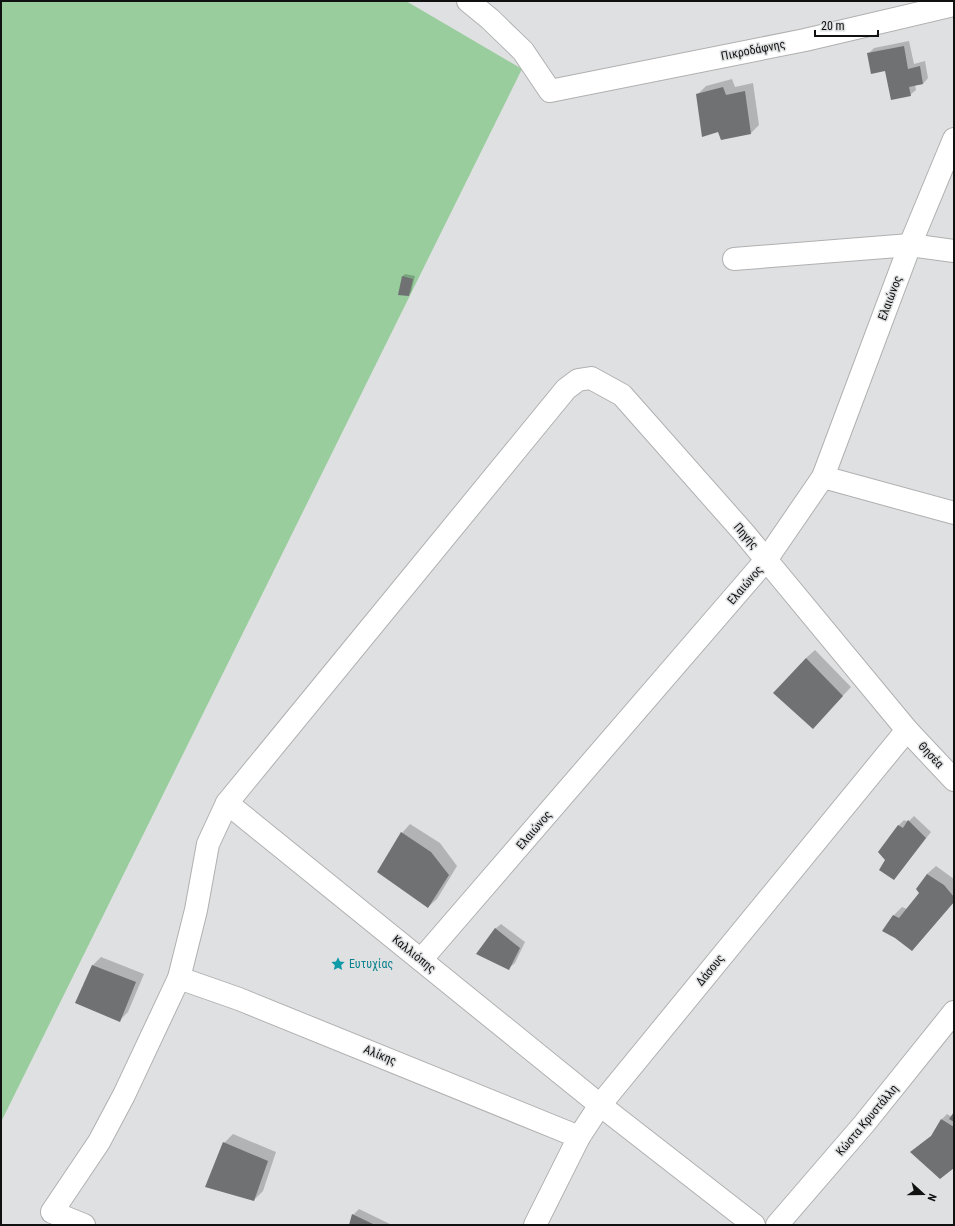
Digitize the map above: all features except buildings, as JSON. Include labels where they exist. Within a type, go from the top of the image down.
[{"type":"street","name":"Πικροδάφνης","points":[[468,1],[490,19],[523,51],[550,90],[805,40],[954,5]]},
{"type":"street","name":"Ελαιώνος","points":[[421,960],[766,560],[823,477],[910,245],[954,139]]},
{"type":"street","points":[[734,259],[910,245],[954,251]]},
{"type":"street","name":"Πηγής","points":[[227,802],[566,389],[578,380],[591,378],[622,395],[766,560],[907,730]]},
{"type":"street","points":[[823,477],[954,513]]},
{"type":"street","name":"Θησέα","points":[[907,730],[954,780]]},
{"type":"street","name":"Δάσους","points":[[535,1225],[578,1137],[600,1105],[907,730]]},
{"type":"street","points":[[84,1225],[47,1218],[99,1142],[124,1095],[179,978],[196,910],[208,844],[227,802]]},
{"type":"street","name":"Καλλιόπης","points":[[227,802],[600,1105],[754,1225]]},
{"type":"street","name":"Αλίκης","points":[[179,978],[239,999],[578,1137]]},
{"type":"street","name":"Κώστα Κρυστάλλη","points":[[777,1225],[864,1124],[954,1012]]},
{"type":"green space","points":[[1,1],[406,1],[522,69],[1,1122]]},
{"type":"place","name":"Ευτυχίας","points":[[338,964]]}]
